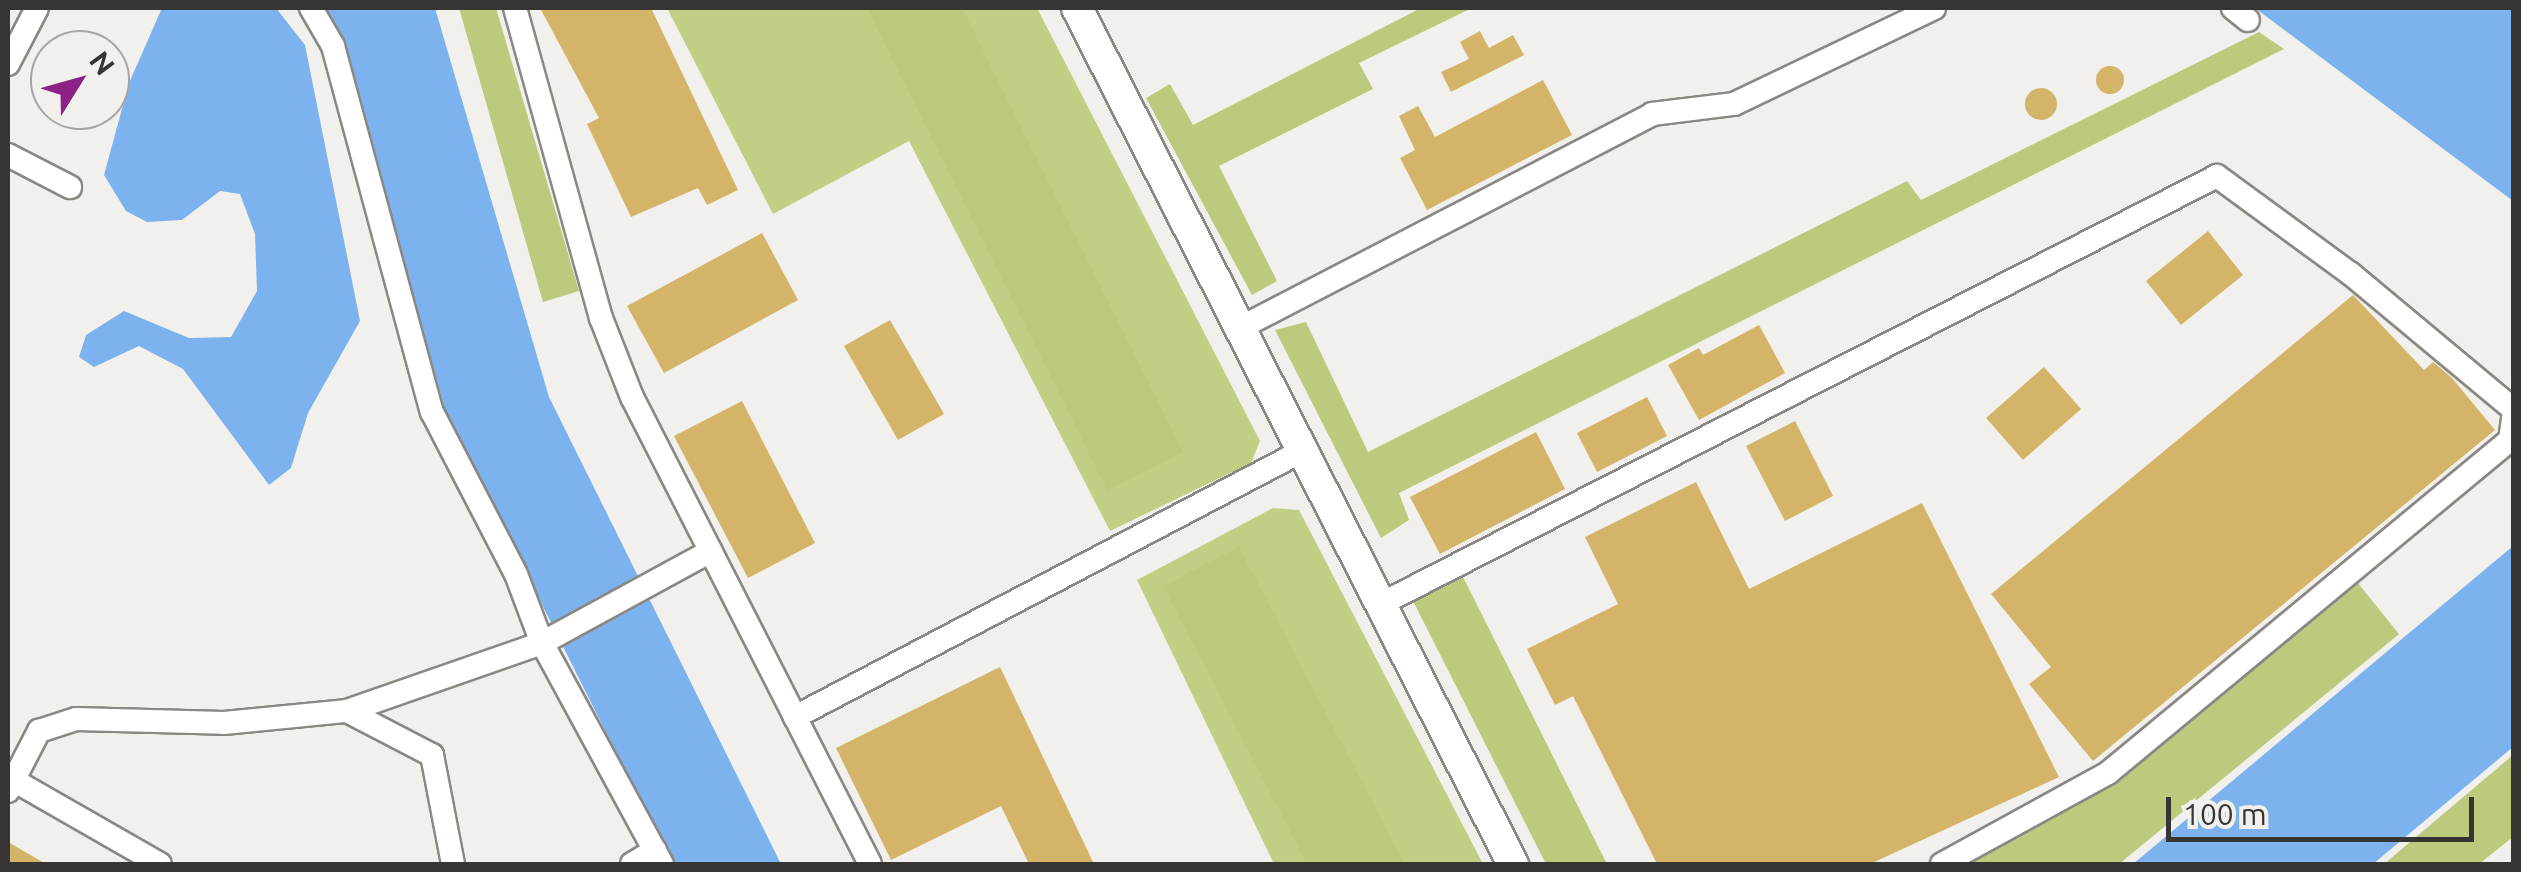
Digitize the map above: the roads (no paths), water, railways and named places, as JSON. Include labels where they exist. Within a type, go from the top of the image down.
[{"type":"street","points":[[8,64],[38,8]]},
{"type":"street","points":[[311,8],[333,46],[432,412],[516,574],[542,643],[659,857],[632,864]]},
{"type":"street","points":[[515,8],[600,318],[632,397],[870,864]]},
{"type":"street","points":[[1077,8],[1513,864]]},
{"type":"street","points":[[1240,328],[1652,114],[1734,104],[1934,8]]},
{"type":"street","points":[[8,155],[70,187]]},
{"type":"street","points":[[1379,605],[2216,176],[2351,274],[2514,411],[2510,440],[2108,774],[1942,864]]},
{"type":"street","points":[[795,717],[1302,451]]},
{"type":"street","points":[[160,864],[9,783],[39,731],[76,719],[224,724],[347,711],[542,643],[711,551]]},
{"type":"street","points":[[347,711],[432,755],[453,864]]},
{"type":"water","points":[[162,8],[276,8],[305,45],[360,321],[308,413],[291,468],[269,485],[183,369],[139,346],[94,367],[79,357],[86,335],[124,311],[189,338],[231,337],[257,291],[255,234],[240,194],[220,191],[182,220],[147,222],[126,211],[104,175],[116,130],[130,130],[130,81]]},
{"type":"water","points":[[324,8],[435,8],[549,397],[781,864],[672,864],[446,413],[340,33]]},
{"type":"water","points":[[2255,8],[2513,8],[2513,201]]},
{"type":"water","points":[[2513,546],[2513,747],[2373,864],[2133,864]]}]
